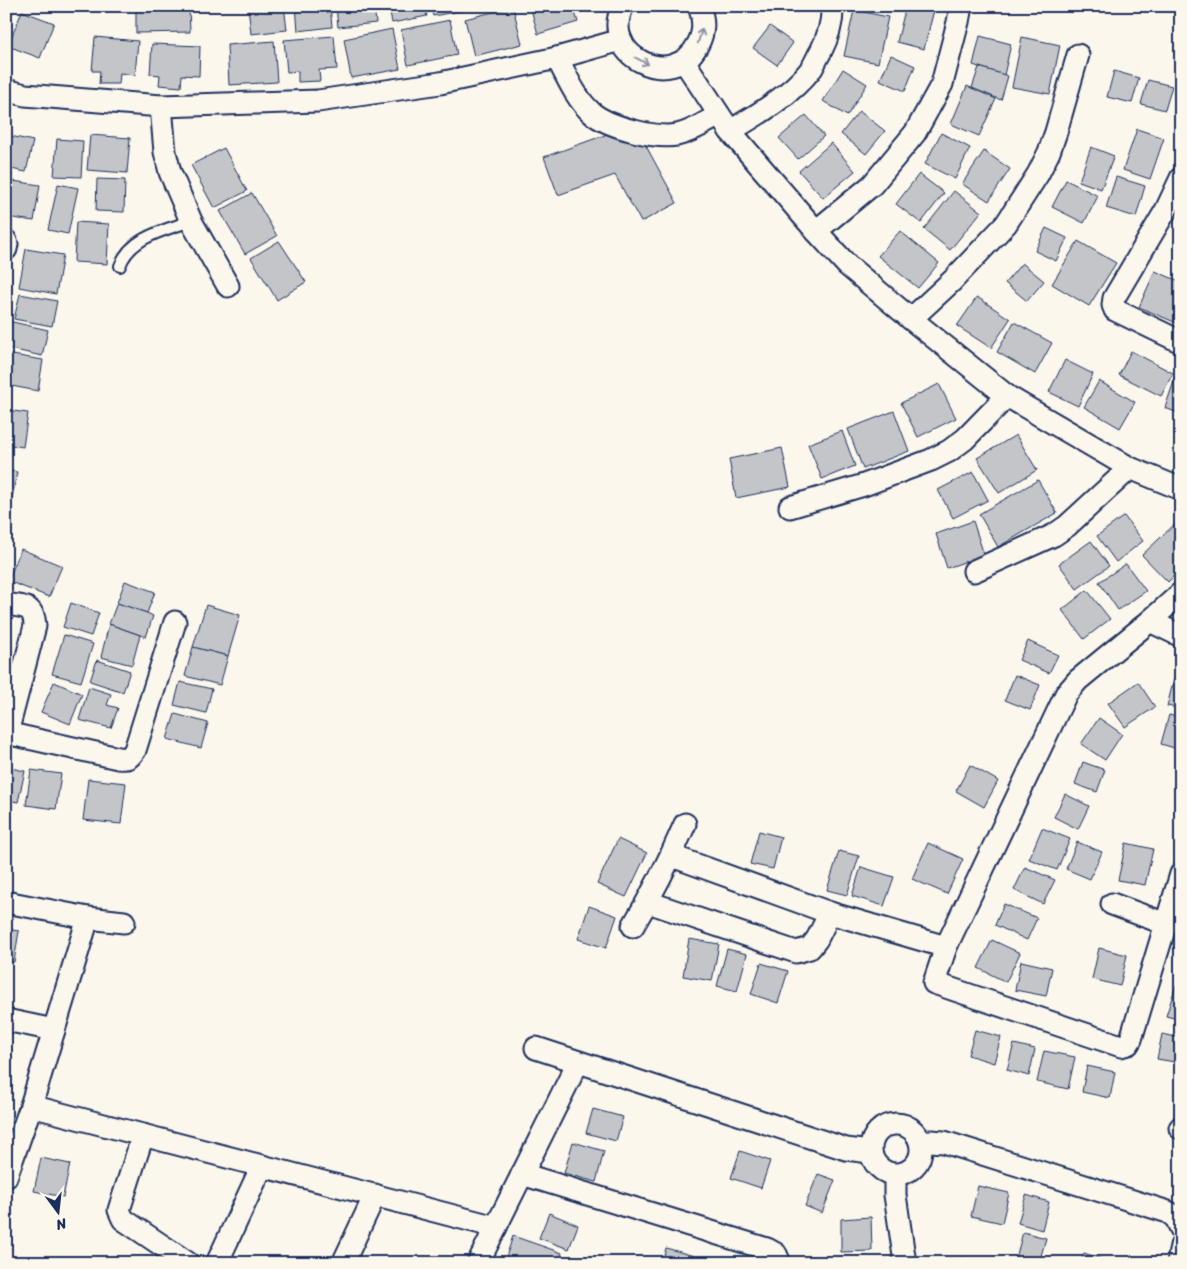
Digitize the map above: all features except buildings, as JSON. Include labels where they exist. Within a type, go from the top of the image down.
[{"type":"street","points":[[623,6],[618,26],[621,40],[628,53],[640,62],[655,67],[670,66],[684,61],[695,50],[702,37],[704,22],[701,7]]},
{"type":"street","points":[[557,58],[573,88],[593,114],[608,123],[647,134],[677,135],[696,128],[760,114],[795,86],[813,67],[826,41],[832,18],[832,6]]},
{"type":"street","points":[[816,231],[872,185],[915,133],[942,84],[961,6]]},
{"type":"street","points":[[6,90],[25,95],[161,106],[318,101],[440,83],[557,58],[621,40]]},
{"type":"street","points":[[911,319],[952,281],[1006,224],[1038,174],[1054,138],[1078,55]]},
{"type":"street","points":[[684,61],[725,123],[847,265],[1007,396],[1130,468],[1181,489]]},
{"type":"street","points":[[161,106],[170,172],[190,221],[228,286]]},
{"type":"street","points":[[1181,178],[1166,210],[1114,298],[1113,305],[1115,310],[1181,342]]},
{"type":"street","points":[[6,242],[6,249]]},
{"type":"street","points":[[790,506],[864,485],[931,460],[949,451],[965,439],[1007,396]]},
{"type":"street","points":[[974,571],[1054,535],[1067,526],[1130,468]]},
{"type":"street","points":[[1181,593],[1078,680],[1066,694],[946,947],[934,983],[1121,1046],[1128,1044],[1181,874]]},
{"type":"street","points":[[6,604],[29,608],[32,612],[34,626],[6,733],[127,759],[135,750],[175,622]]},
{"type":"street","points":[[1150,621],[1181,636]]},
{"type":"street","points":[[633,926],[672,856],[685,824]]},
{"type":"street","points":[[672,856],[830,913],[946,947]]},
{"type":"street","points":[[6,902],[88,918],[124,922]]},
{"type":"street","points":[[648,902],[796,952],[810,948],[817,939],[830,913]]},
{"type":"street","points":[[1112,904],[1166,924]]},
{"type":"street","points":[[6,1177],[31,1106],[88,918]]},
{"type":"street","points":[[6,1020],[54,1030]]},
{"type":"street","points":[[536,1048],[846,1149],[870,1152]]},
{"type":"street","points":[[478,1263],[578,1062]]},
{"type":"street","points":[[31,1106],[496,1227]]},
{"type":"street","points":[[892,1125],[902,1125],[913,1130],[920,1142],[922,1150],[917,1164],[903,1174],[886,1173],[878,1168],[870,1152],[870,1144],[874,1136],[881,1129],[892,1125]]},
{"type":"street","points":[[142,1135],[119,1210],[120,1214],[127,1222],[188,1263]]},
{"type":"street","points":[[920,1142],[944,1142],[1168,1212],[1176,1218],[1181,1228]]},
{"type":"street","points":[[217,1263],[262,1166]]},
{"type":"street","points":[[522,1174],[767,1249],[776,1254],[780,1263]]},
{"type":"street","points":[[895,1175],[895,1195],[905,1263]]},
{"type":"street","points":[[343,1263],[375,1195]]},
{"type":"street","points":[[1178,1263],[1181,1246]]},
{"type":"lane","points":[[120,266],[122,260],[139,242],[150,235],[190,221]]}]
